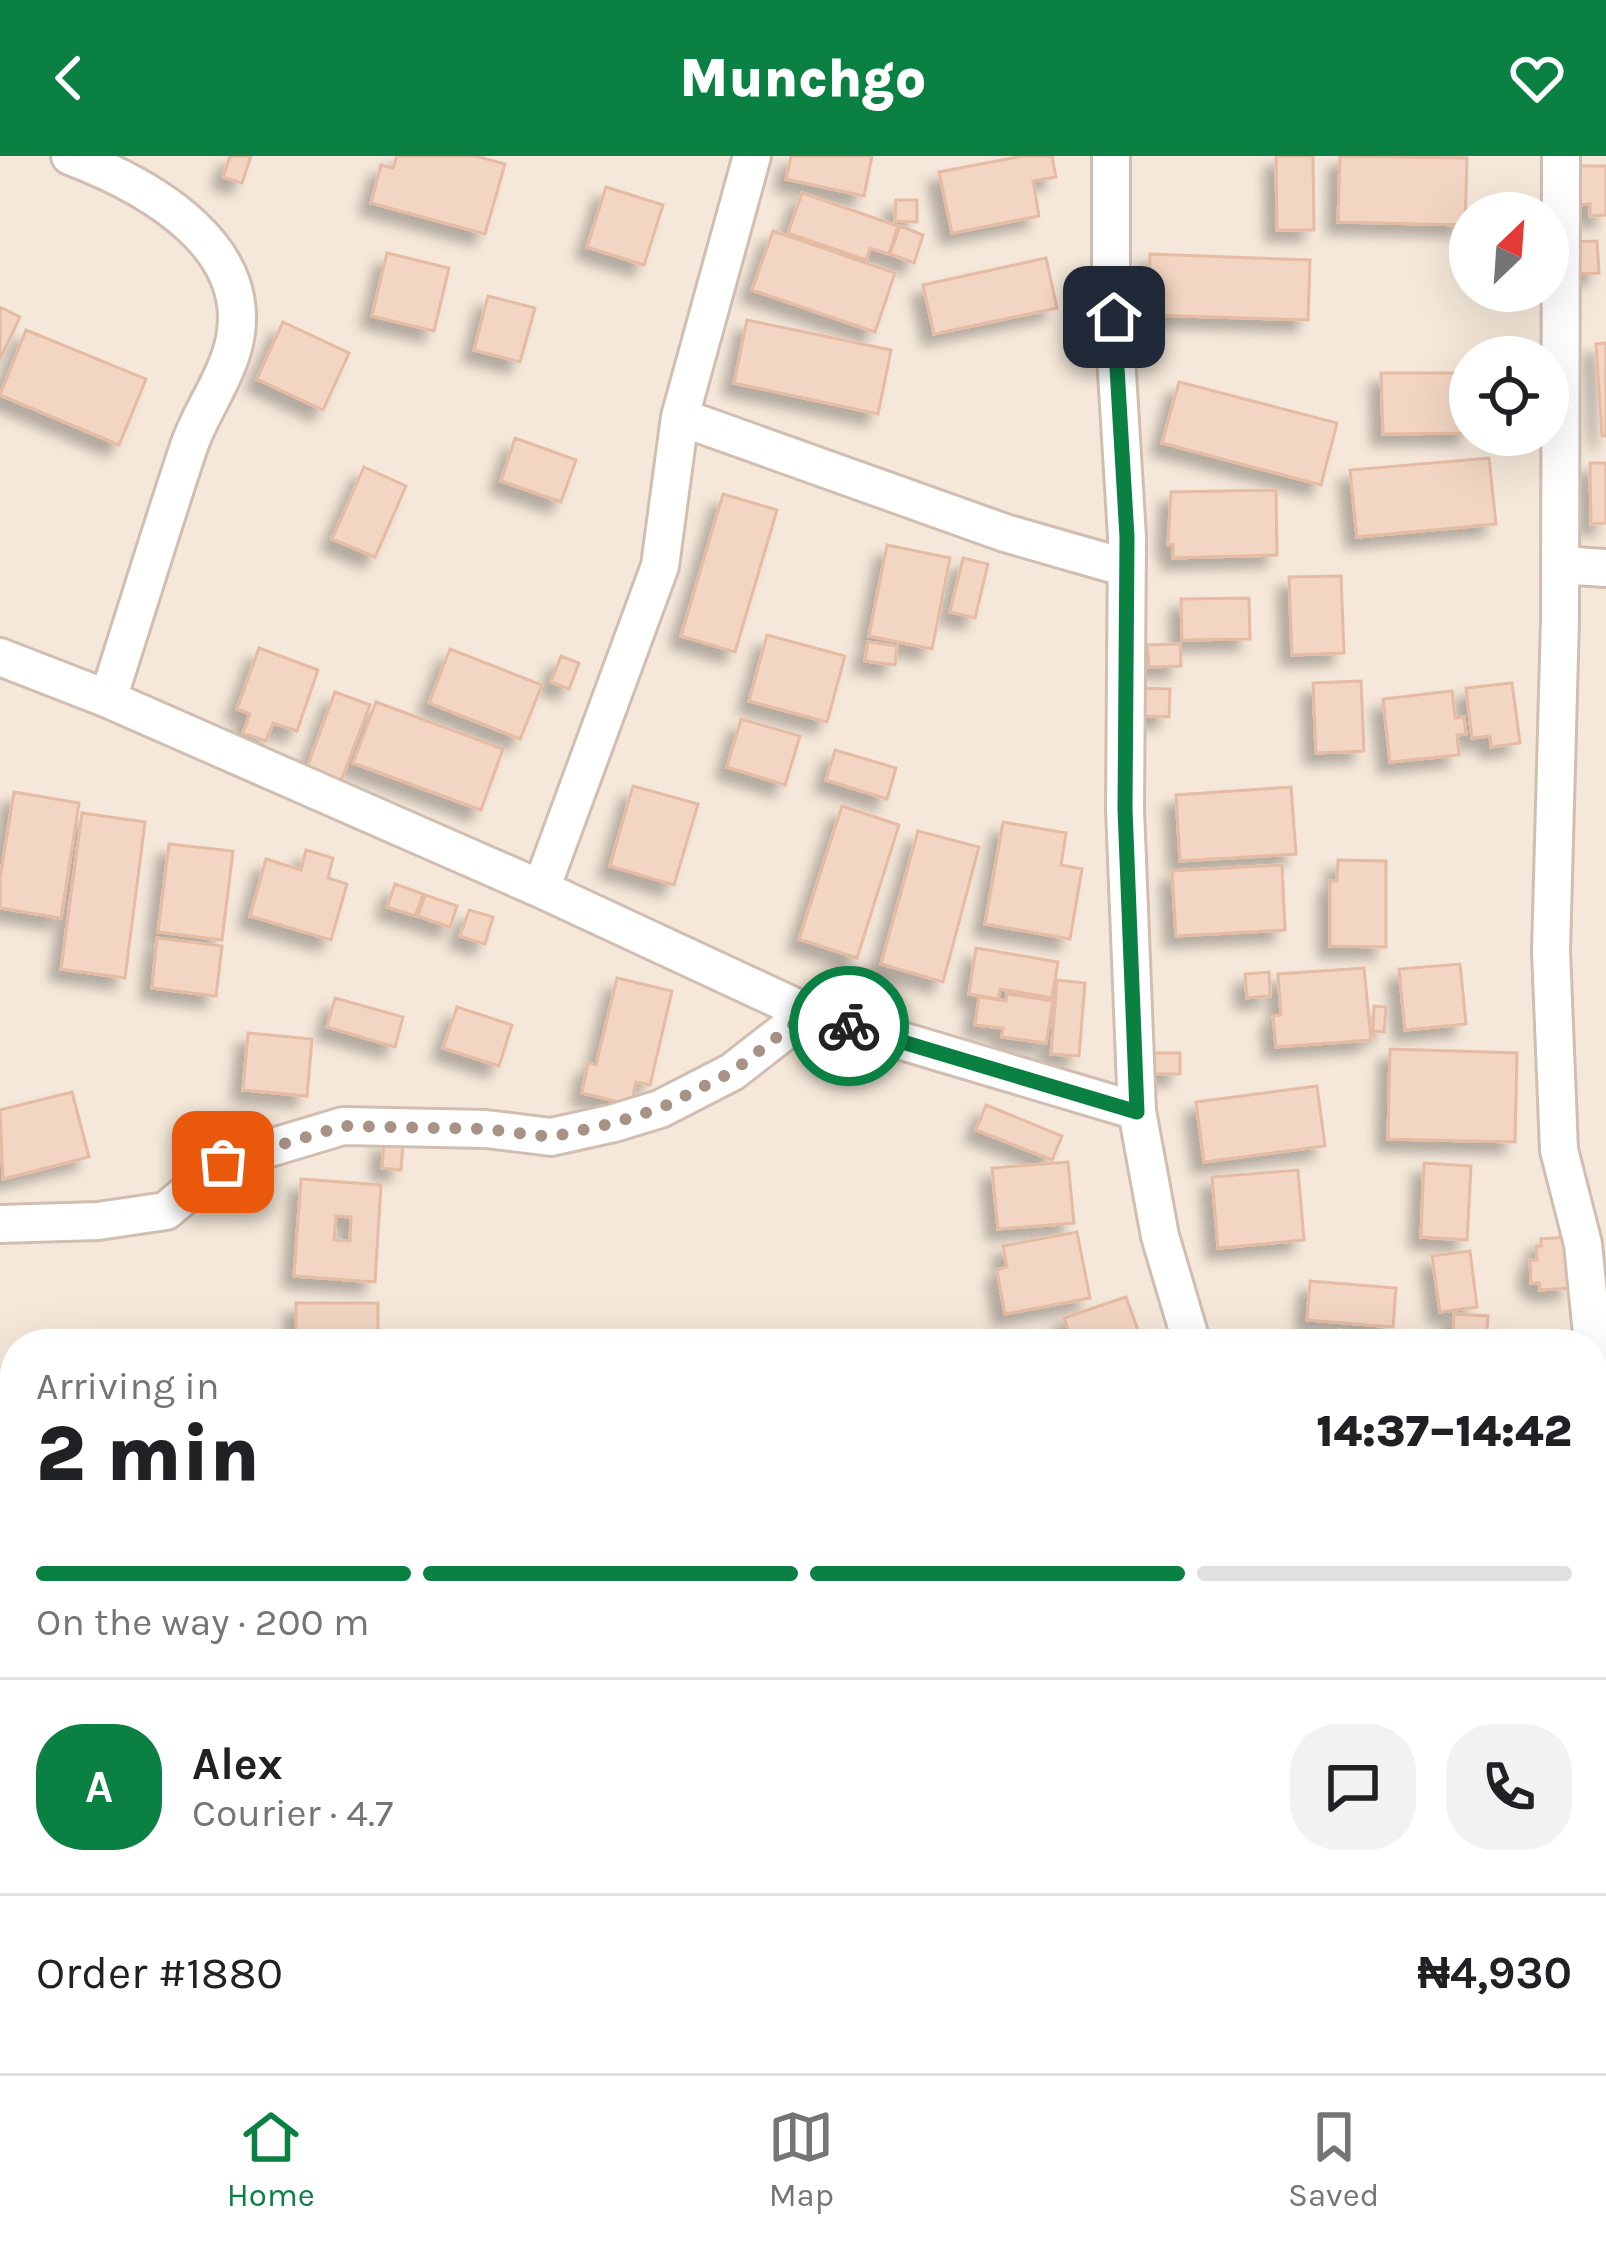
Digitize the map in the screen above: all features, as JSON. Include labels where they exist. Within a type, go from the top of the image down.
[{"type":"street","points":[[70,156],[112,172],[187,217],[225,269],[237,316],[232,352],[191,439],[109,699]]},
{"type":"street","points":[[541,890],[661,566],[680,417],[752,156]]},
{"type":"street","points":[[1111,156],[1111,274],[1127,568],[1125,809],[1137,1112],[1160,1236],[1188,1329]]},
{"type":"street","points":[[1561,156],[1560,566],[1551,951],[1559,1150],[1583,1244],[1591,1329]]},
{"type":"street","points":[[680,417],[1005,533],[1127,568]]},
{"type":"street","points":[[1560,566],[1606,568]]},
{"type":"street","points":[[0,657],[109,699],[808,1013],[1137,1112]]},
{"type":"street","points":[[0,1224],[115,1220],[166,1211],[223,1162],[343,1126],[486,1129],[551,1137],[614,1123],[661,1108],[732,1072],[808,1013]]},
{"type":"shaded area","points":[[0,156],[1606,156],[1606,1329],[0,1329]]},
{"type":"building","points":[[230,156],[251,156],[242,183],[223,177]]},
{"type":"building","points":[[397,156],[476,156],[505,164],[485,234],[371,203],[381,165],[393,168]]},
{"type":"building","points":[[791,156],[872,156],[864,196],[786,179]]},
{"type":"building","points":[[1023,156],[1052,156],[1056,177],[1033,181],[1039,216],[952,233],[939,172]]},
{"type":"building","points":[[1276,156],[1313,156],[1314,230],[1277,230]]},
{"type":"building","points":[[1340,156],[1467,158],[1466,192],[1449,192],[1449,225],[1338,222]]},
{"type":"building","points":[[1578,166],[1606,166],[1606,215],[1590,216],[1590,204],[1578,205]]},
{"type":"building","points":[[606,187],[663,205],[644,265],[587,247]]},
{"type":"building","points":[[802,193],[898,226],[889,254],[870,248],[866,260],[788,233]]},
{"type":"building","points":[[896,200],[917,200],[917,222],[895,221]]},
{"type":"building","points":[[900,226],[923,235],[914,263],[890,254]]},
{"type":"building","points":[[773,231],[895,273],[875,332],[752,290]]},
{"type":"building","points":[[1597,241],[1599,273],[1569,274],[1569,242]]},
{"type":"building","points":[[387,253],[449,268],[434,331],[372,316]]},
{"type":"building","points":[[1150,254],[1310,260],[1308,320],[1149,315]]},
{"type":"building","points":[[1046,258],[1057,308],[934,334],[923,285]]},
{"type":"building","points":[[488,296],[535,308],[520,362],[474,350]]},
{"type":"building","points":[[0,307],[20,317],[0,359]]},
{"type":"building","points":[[747,320],[891,350],[878,414],[734,383]]},
{"type":"building","points":[[283,322],[349,353],[323,410],[257,379]]},
{"type":"building","points":[[26,330],[146,379],[119,445],[0,395]]},
{"type":"building","points":[[1606,343],[1606,436],[1602,436],[1596,344]]},
{"type":"building","points":[[1381,373],[1449,373],[1449,433],[1383,434]]},
{"type":"building","points":[[1179,382],[1337,423],[1321,485],[1162,443]]},
{"type":"building","points":[[515,438],[576,460],[561,502],[501,481]]},
{"type":"building","points":[[1489,458],[1496,524],[1357,537],[1350,470]]},
{"type":"building","points":[[1590,463],[1606,463],[1606,523],[1591,524]]},
{"type":"building","points":[[364,467],[406,486],[375,557],[332,539]]},
{"type":"building","points":[[1276,490],[1277,555],[1173,558],[1173,544],[1168,545],[1171,492]]},
{"type":"building","points":[[723,494],[777,510],[735,652],[681,636]]},
{"type":"building","points":[[887,545],[950,558],[932,649],[869,636]]},
{"type":"building","points":[[963,558],[988,564],[975,618],[950,612]]},
{"type":"building","points":[[1341,576],[1344,653],[1292,655],[1289,577]]},
{"type":"building","points":[[1249,598],[1250,639],[1182,640],[1181,599]]},
{"type":"building","points":[[767,635],[845,656],[827,722],[749,701]]},
{"type":"building","points":[[868,642],[897,646],[895,665],[865,661]]},
{"type":"building","points":[[1180,644],[1181,666],[1149,667],[1147,645]]},
{"type":"building","points":[[259,648],[318,670],[297,731],[273,723],[266,741],[243,733],[250,714],[237,709]]},
{"type":"building","points":[[450,649],[542,685],[520,739],[429,703]]},
{"type":"building","points":[[561,656],[579,663],[569,689],[551,682]]},
{"type":"building","points":[[1361,681],[1364,751],[1316,753],[1313,683]]},
{"type":"building","points":[[1512,683],[1520,743],[1491,747],[1490,736],[1472,738],[1466,688]]},
{"type":"building","points":[[1142,688],[1170,689],[1169,717],[1142,716]]},
{"type":"building","points":[[1452,691],[1455,718],[1464,717],[1466,734],[1457,735],[1459,755],[1390,762],[1383,699]]},
{"type":"building","points":[[335,692],[370,705],[340,783],[306,770]]},
{"type":"building","points":[[376,702],[503,749],[481,810],[353,763]]},
{"type":"building","points":[[741,719],[800,736],[785,785],[727,767]]},
{"type":"building","points":[[835,750],[896,768],[887,799],[826,780]]},
{"type":"building","points":[[633,786],[698,804],[674,885],[610,866]]},
{"type":"building","points":[[1291,787],[1296,854],[1180,861],[1176,795]]},
{"type":"building","points":[[14,792],[79,803],[61,918],[0,908]]},
{"type":"building","points":[[842,806],[899,825],[857,958],[799,939]]},
{"type":"building","points":[[82,813],[145,822],[125,978],[61,969]]},
{"type":"building","points":[[1003,822],[1066,833],[1061,865],[1082,869],[1070,939],[985,924]]},
{"type":"building","points":[[918,831],[979,847],[943,982],[881,964]]},
{"type":"building","points":[[169,844],[233,851],[222,940],[158,932]]},
{"type":"building","points":[[306,850],[333,858],[328,878],[347,884],[331,940],[250,916],[266,859],[301,870]]},
{"type":"building","points":[[1338,860],[1386,861],[1386,947],[1330,946],[1330,881],[1337,881]]},
{"type":"building","points":[[1282,865],[1285,930],[1176,936],[1172,871]]},
{"type":"building","points":[[395,884],[423,894],[415,916],[387,907]]},
{"type":"building","points":[[425,895],[457,906],[450,927],[418,916]]},
{"type":"building","points":[[469,910],[493,917],[485,944],[460,936]]},
{"type":"building","points":[[157,938],[222,946],[216,996],[152,988]]},
{"type":"building","points":[[976,948],[1058,962],[1052,998],[1000,989],[998,999],[969,994]]},
{"type":"building","points":[[1460,964],[1466,1024],[1405,1030],[1399,969]]},
{"type":"building","points":[[1364,968],[1371,1040],[1276,1047],[1273,1016],[1281,1015],[1278,974]]},
{"type":"building","points":[[1269,972],[1270,996],[1247,998],[1245,974]]},
{"type":"building","points":[[617,978],[672,991],[650,1085],[636,1082],[631,1105],[582,1093],[588,1063],[596,1065]]},
{"type":"building","points":[[1057,980],[1085,983],[1079,1056],[1051,1054]]},
{"type":"building","points":[[1007,994],[1053,1001],[1046,1043],[1002,1037],[1003,1028],[975,1025],[979,997],[1006,1001]]},
{"type":"building","points":[[335,998],[403,1017],[395,1047],[327,1027]]},
{"type":"building","points":[[1374,1006],[1386,1007],[1384,1032],[1373,1031]]},
{"type":"building","points":[[457,1007],[512,1025],[499,1066],[443,1048]]},
{"type":"building","points":[[248,1033],[312,1039],[307,1096],[243,1090]]},
{"type":"building","points":[[1390,1049],[1517,1053],[1515,1142],[1388,1139]]},
{"type":"building","points":[[1149,1053],[1180,1053],[1180,1074],[1149,1074]]},
{"type":"building","points":[[1317,1086],[1325,1146],[1204,1162],[1196,1102]]},
{"type":"building","points":[[72,1092],[89,1157],[3,1179],[0,1110]]},
{"type":"building","points":[[986,1105],[1062,1136],[1052,1160],[976,1130]]},
{"type":"building","points":[[384,1140],[403,1142],[401,1170],[382,1168]]},
{"type":"building","points":[[1068,1162],[1074,1223],[998,1229],[992,1168]]},
{"type":"building","points":[[1424,1163],[1471,1166],[1467,1240],[1421,1237]]},
{"type":"building","points":[[1298,1170],[1304,1240],[1218,1248],[1212,1177]]},
{"type":"building","points":[[301,1179],[381,1185],[375,1282],[294,1276]],"holes":[[[336,1216],[351,1217],[350,1241],[334,1240]]]},
{"type":"building","points":[[1077,1232],[1090,1298],[1005,1314],[997,1270],[1007,1267],[1003,1246]]},
{"type":"building","points":[[1568,1237],[1571,1288],[1540,1290],[1539,1283],[1531,1283],[1530,1260],[1537,1260],[1536,1246],[1541,1246],[1541,1239]]},
{"type":"building","points":[[1470,1251],[1477,1307],[1440,1312],[1432,1256]]},
{"type":"building","points":[[1310,1281],[1396,1288],[1393,1327],[1307,1320]]},
{"type":"building","points":[[1126,1297],[1138,1329],[1068,1329],[1064,1318]]},
{"type":"building","points":[[296,1303],[378,1303],[378,1329],[296,1329]]},
{"type":"building","points":[[1454,1314],[1488,1316],[1487,1329],[1454,1329]]},
{"type":"way so far","points":[[223,1162],[343,1126],[486,1129],[551,1137],[614,1123],[693,1094],[732,1072],[808,1013],[849,1026]]},
{"type":"route","points":[[849,1026],[1137,1112],[1125,809],[1127,537],[1114,317]]}]
